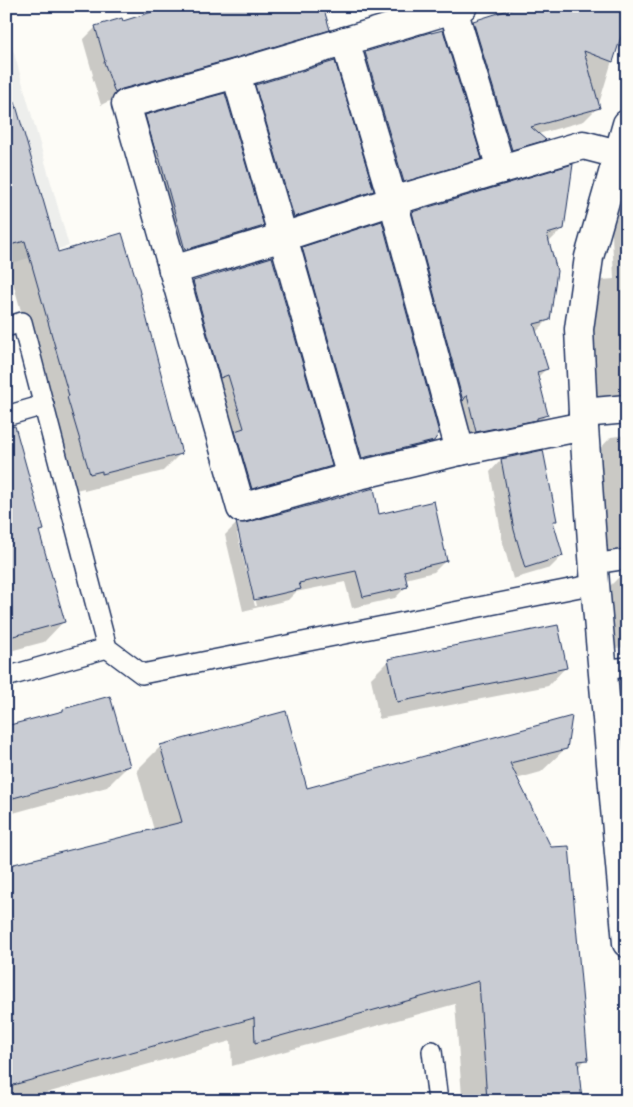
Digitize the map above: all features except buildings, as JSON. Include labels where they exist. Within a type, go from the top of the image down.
[{"type":"street","points":[[500,170],[458,8],[236,74],[126,104],[242,508],[351,477],[627,409]]},
{"type":"street","points":[[345,41],[393,202],[460,451]]},
{"type":"street","points":[[236,74],[351,477]]},
{"type":"street","points":[[627,124],[589,256],[579,329],[583,420],[595,574],[615,668],[627,943]]},
{"type":"street","points":[[173,270],[583,145],[618,154]]},
{"type":"lane","points":[[6,327],[22,322],[107,648],[142,674],[595,574],[627,559]]},
{"type":"lane","points":[[6,416],[44,405]]},
{"type":"lane","points":[[6,677],[107,648]]},
{"type":"lane","points":[[432,1050],[438,1101]]},
{"type":"shaded area","points":[[12,46],[69,246],[6,265],[6,48]]}]
